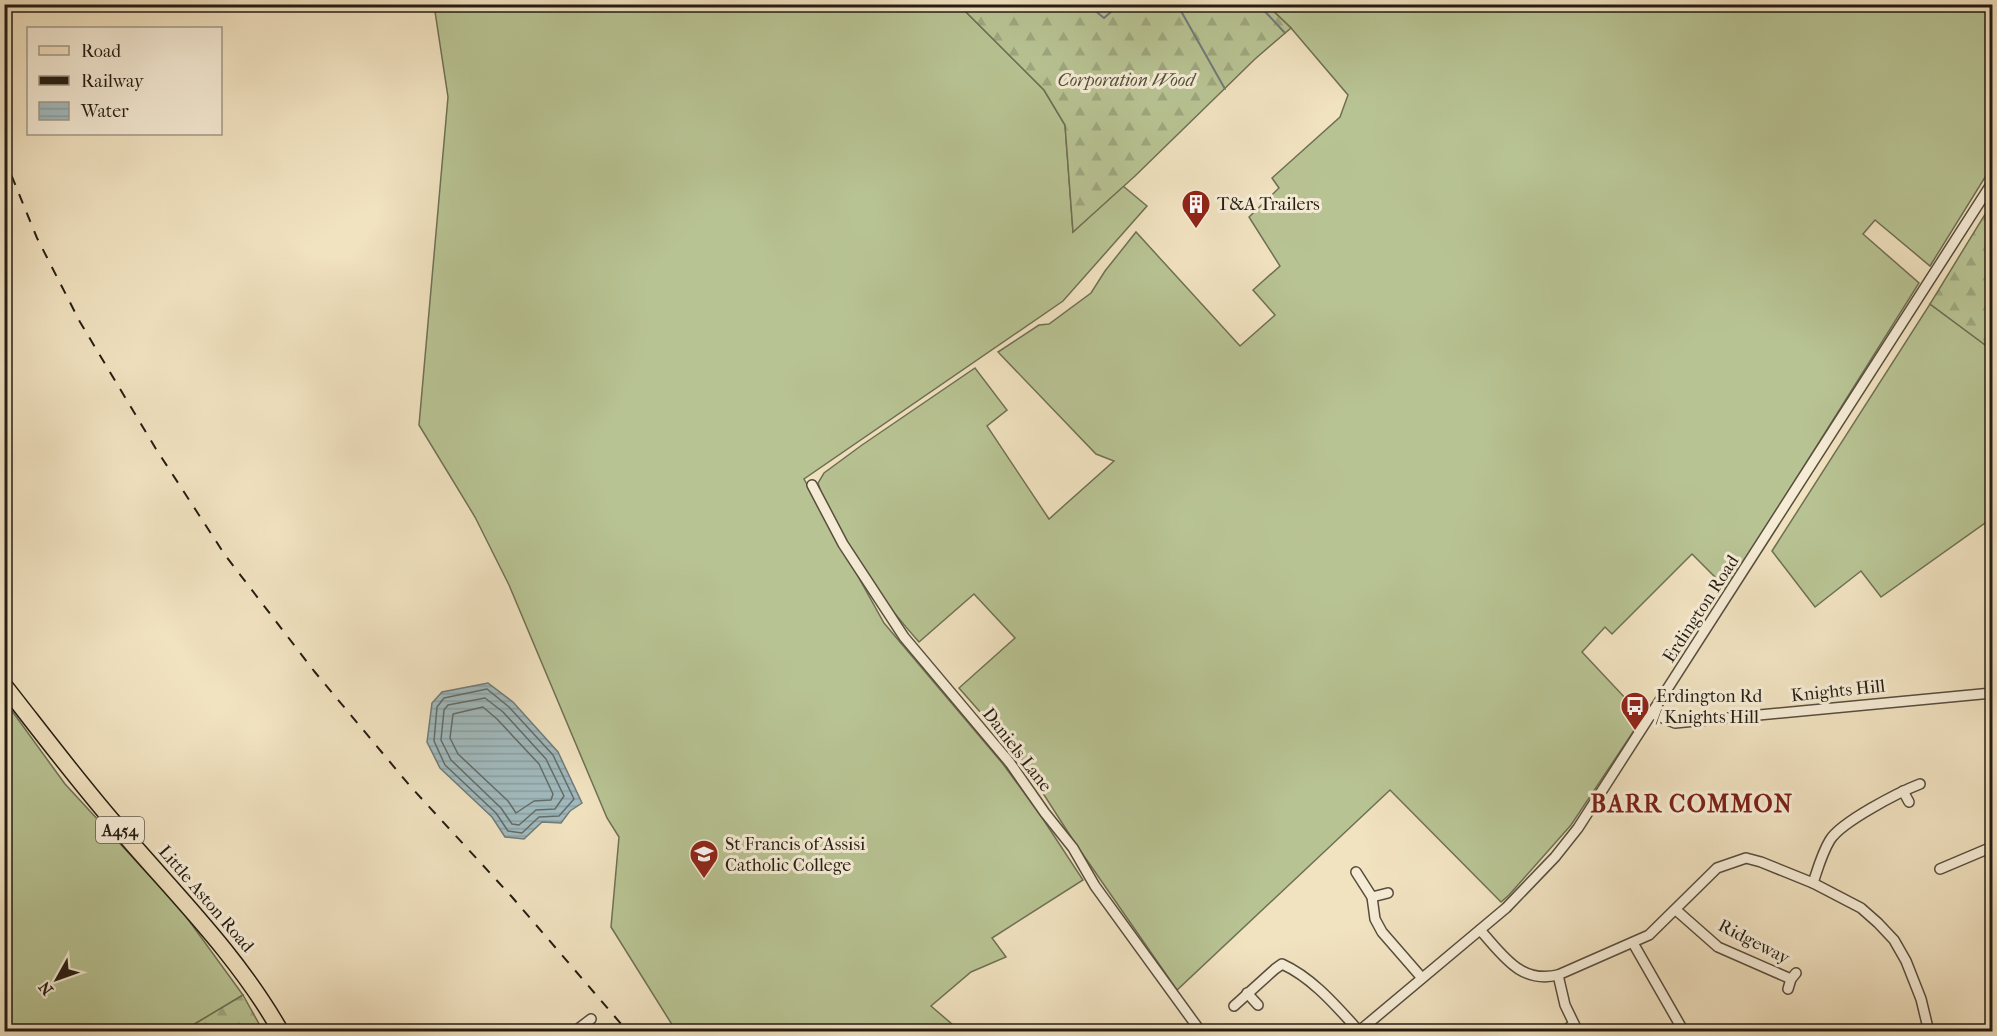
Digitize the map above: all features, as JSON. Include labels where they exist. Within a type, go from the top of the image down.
[{"type":"main road","name":"Little Aston Road","points":[[4,686],[110,818],[196,914],[241,970],[281,1032]]},
{"type":"street","name":"Erdington Road","points":[[1358,1031],[1506,908],[1555,857],[1578,828],[1992,183]]},
{"type":"street","name":"Daniels Lane","points":[[812,485],[843,544],[904,637],[1010,763],[1073,848],[1095,886],[1201,1032]]},
{"type":"street","name":"Knights Hill","points":[[1653,714],[1675,723],[1992,693]]},
{"type":"street","points":[[1813,883],[1831,839],[1839,829],[1903,791],[1920,784]]},
{"type":"street","points":[[1903,791],[1909,802]]},
{"type":"street","points":[[1940,869],[1992,847]]},
{"type":"street","points":[[1480,930],[1511,964],[1522,971],[1546,978],[1558,975],[1649,935],[1717,868],[1746,858],[1761,861],[1813,883],[1862,908],[1894,940],[1906,961],[1921,999],[1929,1032]]},
{"type":"street","points":[[1356,872],[1372,897],[1375,919],[1390,942],[1422,978]]},
{"type":"street","points":[[1372,897],[1388,892]]},
{"type":"street","name":"Ridgeway","points":[[1676,910],[1718,947],[1794,976],[1788,989]]},
{"type":"street","points":[[1633,943],[1684,1032]]},
{"type":"street","points":[[1234,1006],[1282,964],[1292,968],[1328,997],[1358,1031]]},
{"type":"street","points":[[1558,975],[1565,1005],[1576,1028],[1563,1032]]},
{"type":"street","points":[[1247,993],[1258,1005]]},
{"type":"street","points":[[574,1032],[591,1018]]},
{"type":"green space","points":[[434,5],[959,5],[1044,90],[1065,125],[1073,232],[1123,186],[1147,206],[1063,301],[804,479],[884,623],[1003,764],[1083,880],[992,938],[1006,957],[971,972],[931,1006],[960,1031],[676,1031],[611,927],[619,837],[607,818],[509,585],[475,517],[419,425],[448,97]]},
{"type":"green space","name":"Corporation Wood","points":[[959,5],[1267,5],[1291,28],[1255,59],[1135,176],[1073,232],[1065,125],[1044,90]]},
{"type":"green space","points":[[1267,5],[1992,5],[1992,166],[1930,266],[1875,220],[1863,234],[1919,283],[1727,589],[1692,554],[1612,634],[1605,627],[1582,652],[1643,717],[1571,825],[1509,895],[1501,902],[1390,790],[1177,990],[1075,843],[1019,756],[959,688],[1015,638],[974,594],[919,642],[895,614],[863,569],[835,521],[818,483],[824,473],[862,445],[975,368],[1007,410],[987,426],[1049,519],[1114,461],[1096,454],[998,352],[1039,325],[1049,324],[1091,293],[1136,232],[1240,346],[1275,315],[1253,290],[1280,266],[1249,217],[1279,188],[1272,178],[1340,117],[1348,95],[1291,28]]},
{"type":"green space","points":[[1987,211],[1992,215],[1992,350],[1930,304]]},
{"type":"green space","points":[[1930,304],[1992,350],[1992,518],[1881,597],[1861,571],[1815,607],[1772,551]]},
{"type":"green space","points":[[4,700],[65,784],[182,911],[243,995],[193,1025],[119,1028],[112,1032],[5,1031]]},
{"type":"green space","points":[[243,995],[263,1031],[194,1031],[193,1025]]},
{"type":"water","points":[[488,683],[513,702],[558,752],[582,803],[570,811],[561,823],[542,822],[524,839],[505,837],[492,817],[440,768],[427,742],[432,703],[442,692]]},
{"type":"waterway","points":[[1087,4],[1104,18],[1120,4]]},
{"type":"waterway","points":[[1177,4],[1225,89]]},
{"type":"waterway","points":[[1258,4],[1285,33]]},
{"type":"railway","points":[[4,157],[37,238],[80,322],[156,449],[225,555],[314,671],[410,786],[512,897],[628,1032]]},
{"type":"place","name":"T&A Trailers","points":[[1196,230]]},
{"type":"place","name":"Erdington Rd / Knights Hill","points":[[1635,732]]},
{"type":"place","name":"St Francis of Assisi Catholic College","points":[[704,880]]},
{"type":"district","name":"BARR COMMON","points":[[1692,804]]}]
